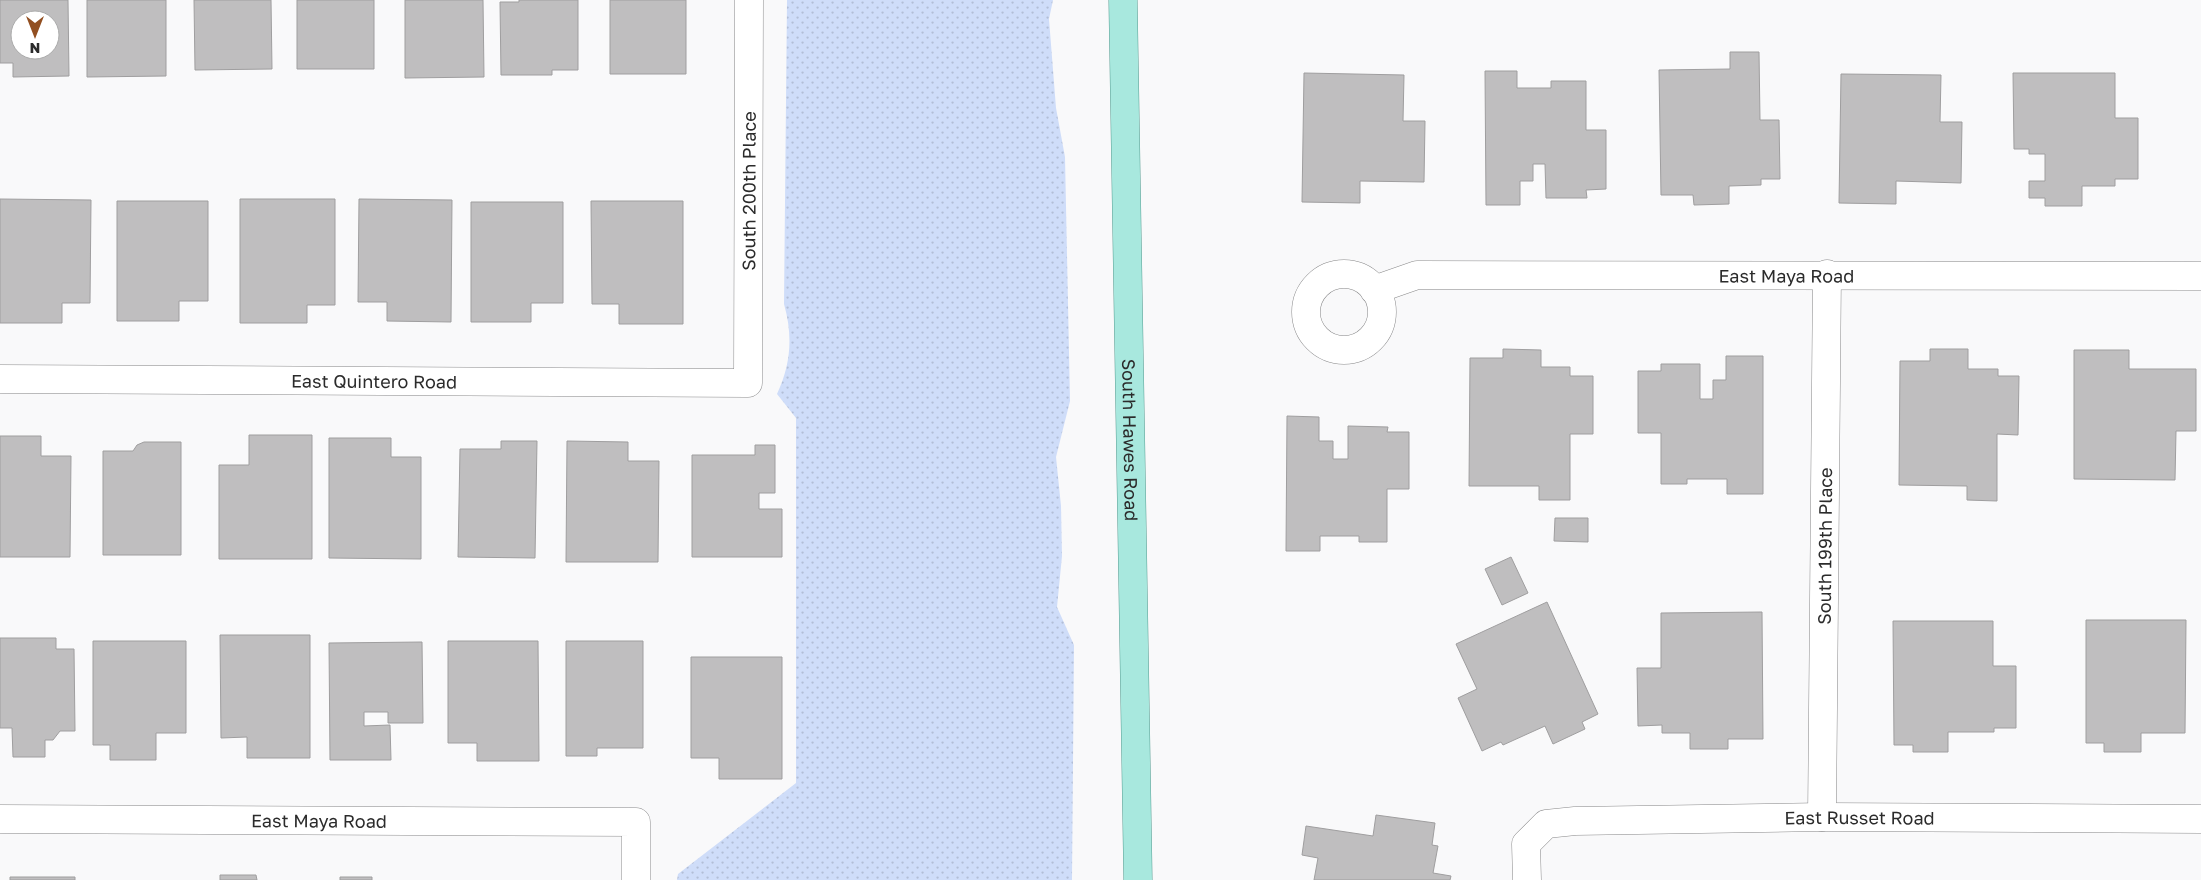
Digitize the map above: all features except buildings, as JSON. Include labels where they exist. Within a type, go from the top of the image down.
[{"type":"main road","name":"South Hawes Road","points":[[1123,0],[1138,880]]},
{"type":"street","name":"South 200th Place","points":[[748,383],[749,0]]},
{"type":"street","name":"East Maya Road","points":[[1374,290],[1417,275],[1826,274],[2201,276]]},
{"type":"street","name":"South 199th Place","points":[[1822,817],[1826,274]]},
{"type":"street","name":"East Quintero Road","points":[[0,379],[748,383]]},
{"type":"street","name":"East Russet Road","points":[[1527,880],[1526,844],[1546,824],[1575,821],[1822,817],[2201,819]]},
{"type":"street","name":"East Maya Road","points":[[0,819],[636,822],[636,880]]},
{"type":"shaded area","points":[[787,0],[1053,0],[1049,19],[1056,108],[1065,157],[1070,401],[1056,457],[1061,506],[1062,556],[1057,607],[1074,645],[1072,880],[677,880],[678,874],[796,783],[796,418],[777,394],[788,361],[789,350],[789,327],[784,304]]}]
